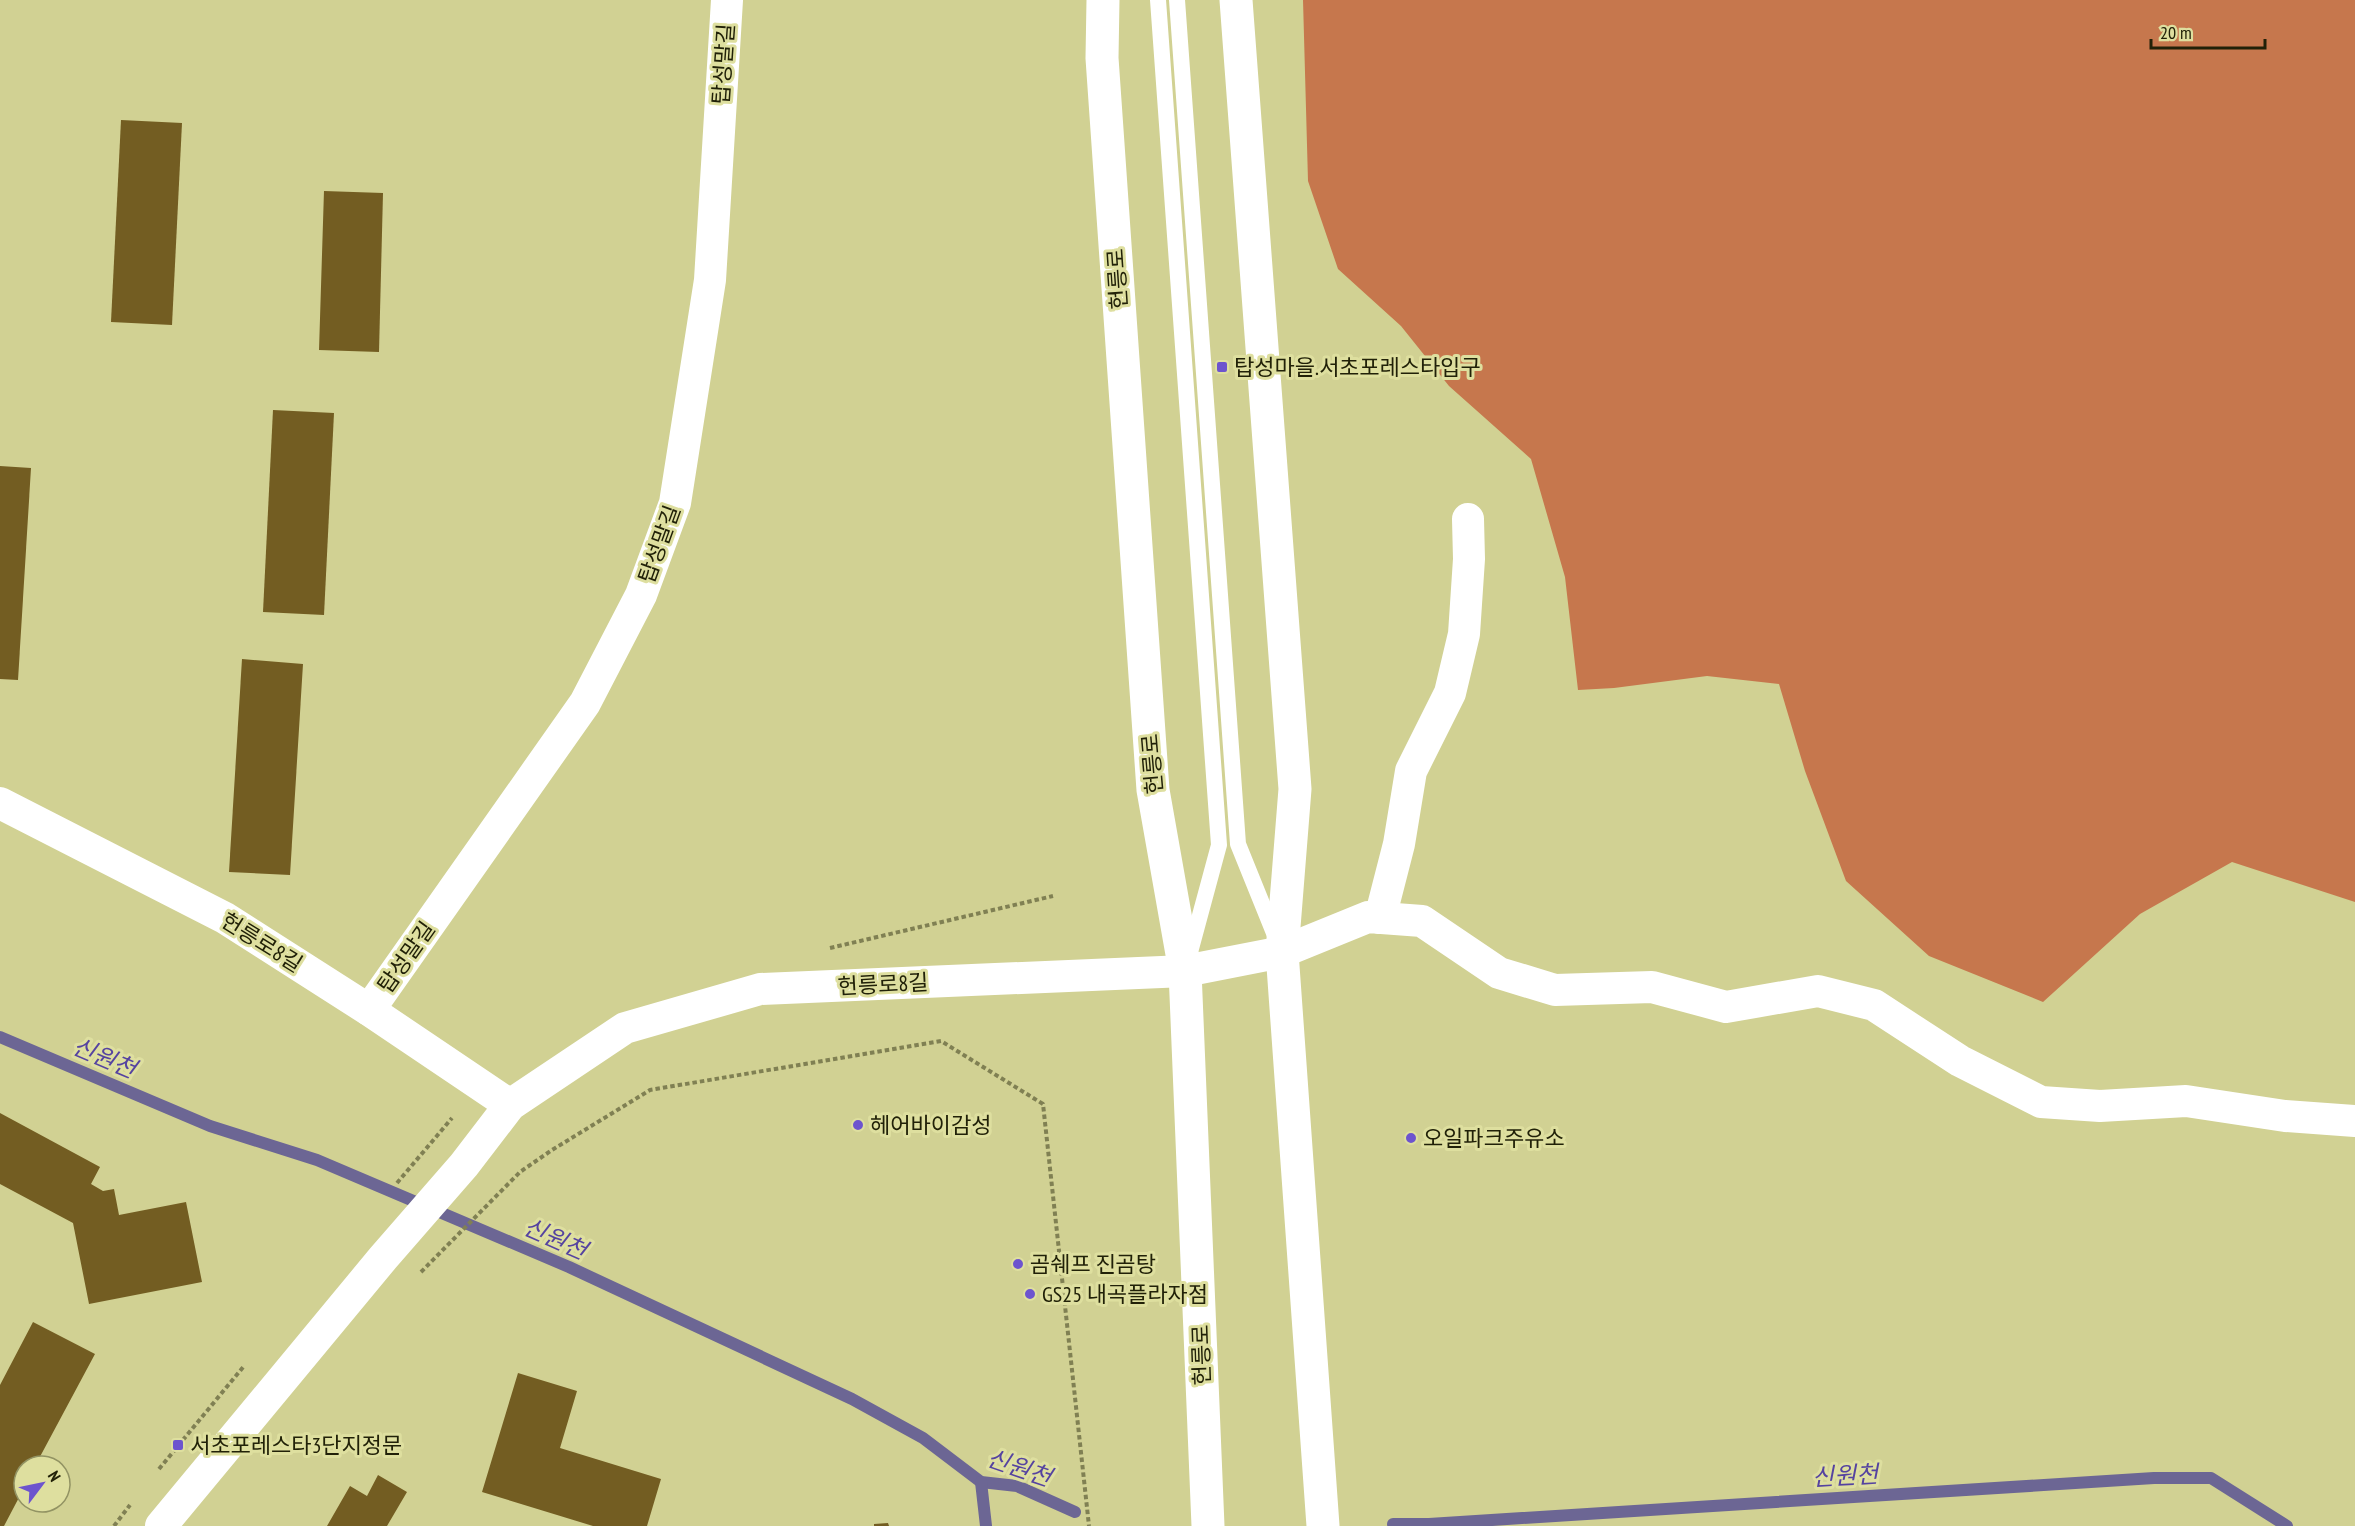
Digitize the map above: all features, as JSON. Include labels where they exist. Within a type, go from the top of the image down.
[{"type":"main road","name":"헌릉로","points":[[1103,0],[1102,58],[1153,790],[1185,971],[1208,1526]]},
{"type":"main road","points":[[1236,0],[1295,789],[1282,952],[1323,1526]]},
{"type":"street","name":"탑성말길","points":[[369,1010],[585,703],[641,595],[675,503],[710,280],[727,0]]},
{"type":"street","points":[[1380,918],[1399,844],[1411,771],[1450,693],[1464,634],[1469,559],[1468,519]]},
{"type":"street","name":"헌릉로8길","points":[[0,803],[225,918],[369,1010],[510,1105]]},
{"type":"street","name":"헌릉로8길","points":[[162,1526],[383,1258],[464,1165],[510,1105],[625,1028],[760,989],[1185,971],[1282,952],[1368,917],[1422,921],[1499,973],[1555,990],[1652,987],[1726,1007],[1818,991],[1874,1005],[1960,1061],[2041,1102],[2100,1106],[2186,1101],[2284,1116],[2355,1121]]},
{"type":"lane","points":[[1158,0],[1219,845],[1185,971]]},
{"type":"lane","points":[[1177,0],[1238,844],[1282,952]]},
{"type":"path","points":[[426,1268],[520,1172],[650,1090],[941,1041],[1043,1104],[1089,1526]]},
{"type":"shaded area","points":[[1303,0],[2355,0],[2355,902],[2232,862],[2140,914],[2043,1002],[1929,956],[1846,881],[1805,771],[1779,684],[1707,676],[1614,688],[1578,690],[1565,577],[1531,459],[1449,386],[1401,326],[1338,269],[1308,181]]},
{"type":"building","points":[[121,120],[182,123],[172,325],[111,322]]},
{"type":"building","points":[[324,191],[383,193],[379,352],[319,350]]},
{"type":"building","points":[[273,410],[334,413],[324,615],[263,612]]},
{"type":"building","points":[[0,466],[31,468],[18,680],[0,679]]},
{"type":"building","points":[[242,659],[303,664],[290,875],[229,872]]},
{"type":"building","points":[[0,1113],[100,1167],[91,1184],[103,1191],[114,1189],[119,1215],[186,1202],[202,1282],[89,1304],[73,1223],[0,1184]]},
{"type":"building","points":[[33,1322],[95,1354],[41,1454],[12,1454],[12,1511],[4,1526],[0,1526],[0,1385]]},
{"type":"building","points":[[518,1373],[577,1391],[560,1448],[661,1479],[647,1526],[593,1526],[482,1492]]},
{"type":"building","points":[[378,1475],[407,1492],[387,1526],[327,1526],[350,1486],[367,1496]]},
{"type":"building","points":[[888,1523],[889,1526],[874,1526],[874,1524]]},
{"type":"waterway","name":"신원천","points":[[0,1037],[210,1126],[317,1160],[569,1267],[852,1399],[923,1438],[981,1482],[1017,1486],[1075,1512]]},
{"type":"waterway","name":"신원천","points":[[1393,1524],[1429,1524],[2154,1478],[2211,1478],[2287,1526]]},
{"type":"waterway","points":[[981,1482],[986,1526]]},
{"type":"place","name":"탑성마을.서초포레스타입구","points":[[1222,367]]},
{"type":"place","name":"헤어바이감성","points":[[858,1125]]},
{"type":"place","name":"오일파크주유소","points":[[1411,1138]]},
{"type":"place","name":"곰쉐프 진곰탕","points":[[1018,1264]]},
{"type":"place","name":"GS25 내곡플라자점","points":[[1030,1294]]},
{"type":"place","name":"서초포레스타3단지정문","points":[[178,1445]]}]
